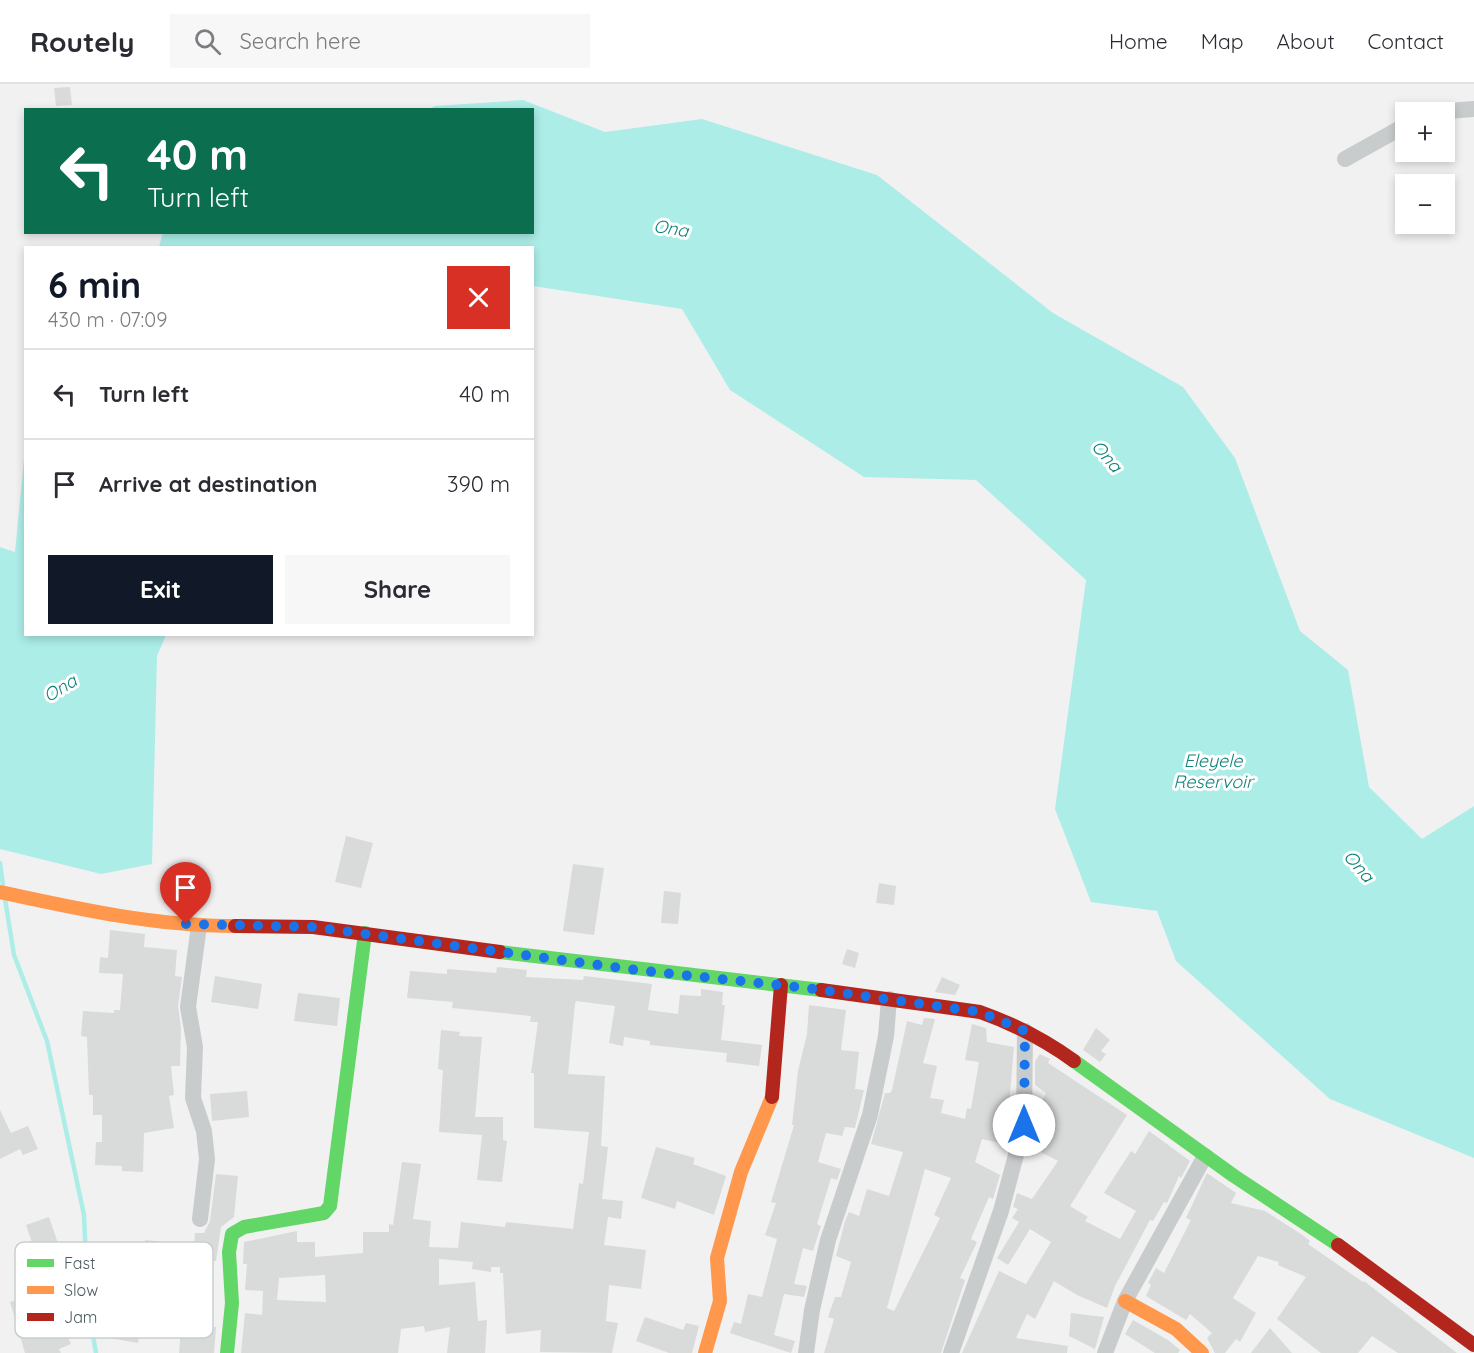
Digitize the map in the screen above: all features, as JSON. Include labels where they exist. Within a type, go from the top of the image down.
[{"type":"street","points":[[1455,110],[1474,109]]},
{"type":"street","points":[[1345,159],[1395,131]]},
{"type":"street","points":[[0,892],[108,916],[199,926],[313,927],[636,970],[781,985],[980,1012],[1053,1045],[1205,1155],[1309,1223],[1474,1345]]},
{"type":"street","points":[[199,926],[188,1007],[195,1047],[193,1098],[204,1131],[207,1159],[200,1219]]},
{"type":"street","points":[[227,1353],[231,1303],[229,1252],[232,1234],[244,1227],[324,1213],[330,1206],[365,933]]},
{"type":"street","points":[[705,1353],[720,1301],[717,1258],[741,1172],[771,1105],[774,1091],[781,985]]},
{"type":"street","points":[[806,1353],[812,1310],[828,1240],[870,1115],[886,1036],[889,999]]},
{"type":"street","points":[[951,1353],[1001,1211],[1024,1125],[1025,1031]]},
{"type":"street","points":[[1105,1353],[1125,1301],[1205,1155]]},
{"type":"street","points":[[1125,1301],[1164,1320],[1190,1339],[1202,1353]]},
{"type":"water","name":"Eleyele Reservoir","points":[[523,100],[605,132],[702,119],[877,175],[1053,313],[1183,387],[1235,458],[1300,631],[1348,670],[1369,787],[1422,839],[1474,806],[1474,1158],[1330,1099],[1176,961],[1157,911],[1091,902],[1055,809],[1086,580],[976,480],[864,477],[730,390],[682,309],[534,286],[534,246],[159,246],[162,234],[534,234],[534,108],[431,108]]},
{"type":"water","name":"Ona","points":[[24,459],[24,636],[166,636],[157,656],[152,864],[101,874],[0,849],[0,547],[15,552]]},
{"type":"building","points":[[70,87],[72,105],[56,106],[54,88]]},
{"type":"building","points":[[346,836],[373,843],[361,888],[335,882]]},
{"type":"building","points":[[573,864],[604,868],[594,935],[563,931]]},
{"type":"building","points":[[879,883],[896,886],[894,905],[876,903]]},
{"type":"building","points":[[664,891],[681,893],[678,924],[661,923]]},
{"type":"building","points":[[110,930],[145,934],[144,947],[177,950],[175,976],[182,977],[178,1006],[181,1028],[180,1066],[171,1066],[174,1095],[169,1096],[174,1128],[144,1133],[143,1172],[122,1171],[122,1166],[95,1165],[96,1142],[102,1142],[102,1115],[93,1115],[93,1095],[89,1095],[87,1037],[81,1036],[83,1011],[114,1013],[114,1010],[120,1010],[123,974],[99,973],[100,957],[108,958]]},
{"type":"building","points":[[847,949],[859,953],[855,968],[842,964]]},
{"type":"building","points":[[497,967],[527,970],[526,977],[583,980],[584,976],[652,984],[648,1010],[678,1014],[680,995],[701,996],[701,989],[723,992],[722,1005],[725,1005],[721,1040],[762,1045],[759,1066],[726,1062],[727,1053],[650,1045],[650,1041],[624,1037],[623,1046],[609,1043],[615,1006],[576,1001],[568,1074],[605,1076],[601,1146],[608,1147],[602,1199],[623,1201],[621,1219],[608,1217],[604,1245],[646,1250],[641,1289],[609,1285],[606,1321],[618,1323],[612,1353],[540,1352],[541,1330],[506,1334],[503,1273],[500,1273],[500,1267],[491,1267],[491,1272],[472,1269],[473,1262],[439,1259],[439,1285],[475,1282],[478,1321],[487,1320],[485,1353],[447,1353],[450,1327],[425,1332],[424,1326],[401,1329],[398,1353],[241,1353],[245,1313],[262,1315],[263,1291],[245,1290],[247,1264],[243,1264],[244,1242],[297,1231],[297,1242],[315,1242],[315,1257],[363,1253],[363,1232],[389,1232],[389,1224],[393,1225],[402,1162],[421,1164],[413,1219],[431,1221],[429,1247],[458,1248],[461,1222],[505,1227],[506,1222],[573,1229],[579,1183],[583,1184],[589,1132],[534,1128],[534,1073],[531,1073],[538,1022],[530,1022],[531,1016],[452,1008],[453,1002],[407,998],[410,971],[447,974],[447,969],[496,973]],"holes":[[[325,1275],[326,1302],[277,1300],[279,1278]]]},
{"type":"building","points":[[215,976],[262,984],[258,1009],[211,1002]]},
{"type":"building","points":[[942,977],[960,985],[955,995],[935,992]]},
{"type":"building","points":[[298,993],[340,998],[337,1026],[294,1021]]},
{"type":"building","points":[[809,1005],[846,1010],[841,1050],[859,1052],[855,1089],[864,1090],[855,1128],[845,1127],[842,1136],[826,1133],[818,1162],[841,1169],[837,1180],[831,1178],[817,1224],[821,1226],[813,1251],[803,1248],[794,1284],[807,1286],[804,1297],[784,1294],[774,1335],[795,1341],[791,1353],[730,1333],[734,1322],[741,1324],[748,1294],[762,1297],[777,1239],[765,1235],[776,1203],[771,1202],[794,1125],[792,1125],[798,1071],[807,1034]]},
{"type":"building","points":[[924,1018],[935,1019],[923,1063],[937,1066],[930,1098],[944,1100],[941,1113],[965,1119],[967,1108],[971,1109],[979,1062],[965,1060],[972,1024],[986,1028],[987,1042],[1014,1047],[1008,1118],[1014,1120],[1014,1124],[1008,1145],[982,1139],[975,1162],[1000,1175],[993,1199],[989,1197],[971,1239],[977,1242],[960,1278],[965,1280],[941,1353],[824,1353],[834,1319],[828,1317],[835,1297],[841,1297],[851,1262],[836,1256],[845,1221],[849,1212],[859,1216],[867,1189],[889,1196],[903,1152],[871,1144],[885,1093],[890,1093],[892,1090],[907,1021],[922,1025]],"holes":[[[925,1169],[951,1178],[934,1215],[940,1218],[894,1311],[887,1308]]]},
{"type":"building","points":[[1096,1028],[1110,1040],[1101,1051],[1106,1054],[1100,1062],[1083,1050]]},
{"type":"building","points":[[441,1030],[460,1032],[459,1036],[482,1037],[475,1117],[503,1117],[503,1140],[507,1141],[502,1182],[477,1180],[482,1135],[439,1132],[443,1070],[438,1069]]},
{"type":"building","points":[[1040,1054],[1050,1059],[1048,1063],[1127,1115],[1070,1206],[1088,1217],[1085,1221],[1120,1239],[1136,1211],[1104,1193],[1131,1151],[1135,1154],[1149,1131],[1190,1161],[1181,1178],[1179,1176],[1167,1203],[1164,1202],[1153,1221],[1150,1220],[1115,1286],[1107,1308],[1077,1295],[1054,1281],[1035,1319],[1027,1314],[1016,1338],[1068,1346],[1067,1353],[962,1353],[999,1271],[1026,1284],[1051,1242],[1030,1229],[1008,1265],[997,1258],[1019,1222],[1012,1218],[1018,1209],[1013,1207],[1017,1193],[1032,1199],[1058,1161],[1029,1146],[1035,1115],[1046,1093],[1035,1085],[1035,1061]]},
{"type":"building","points":[[247,1091],[249,1117],[212,1121],[210,1094]]},
{"type":"building","points":[[0,1110],[11,1133],[28,1126],[38,1149],[23,1155],[20,1149],[0,1159]]},
{"type":"building","points":[[656,1147],[695,1158],[693,1164],[726,1176],[714,1215],[677,1201],[675,1209],[641,1198]]},
{"type":"building","points":[[1207,1173],[1236,1193],[1231,1203],[1265,1211],[1301,1234],[1310,1241],[1308,1244],[1364,1281],[1457,1353],[1398,1353],[1372,1336],[1358,1353],[1321,1353],[1277,1319],[1306,1277],[1278,1265],[1279,1262],[1258,1256],[1233,1298],[1256,1313],[1240,1342],[1236,1339],[1225,1353],[1215,1353],[1207,1338],[1212,1333],[1190,1314],[1186,1320],[1146,1296],[1151,1285],[1148,1283],[1156,1268],[1164,1273],[1191,1220],[1186,1218]]},
{"type":"building","points":[[216,1174],[238,1176],[234,1217],[221,1227],[216,1261],[213,1261],[213,1242],[194,1242],[195,1233],[204,1233],[210,1221]]},
{"type":"building","points":[[49,1217],[58,1242],[32,1242],[26,1225]]},
{"type":"building","points":[[15,1300],[15,1319],[10,1302]]},
{"type":"building","points":[[1071,1313],[1104,1317],[1095,1349],[1069,1336]]},
{"type":"building","points":[[645,1317],[683,1330],[686,1323],[699,1326],[692,1353],[669,1353],[636,1341]]},
{"type":"building","points":[[1133,1320],[1168,1340],[1180,1350],[1178,1353],[1155,1353],[1125,1334]]},
{"type":"building","points":[[213,1327],[216,1327],[214,1353],[179,1353],[180,1338],[213,1338]]},
{"type":"building","points":[[1270,1328],[1292,1353],[1251,1353]]},
{"type":"building","points":[[21,1338],[68,1338],[71,1344],[59,1349],[61,1353],[25,1353]]},
{"type":"building","points":[[109,1338],[139,1338],[138,1343]]},
{"type":"waterway","points":[[0,863],[3,885]]},
{"type":"waterway","points":[[5,899],[14,955],[47,1041],[84,1215],[85,1242]]},
{"type":"waterway","points":[[94,1338],[96,1353]]},
{"type":"traffic: fast","points":[[227,1353],[232,1303],[229,1252],[232,1234],[244,1227],[324,1213],[330,1206],[365,933]]},
{"type":"traffic: fast","points":[[500,952],[821,990]]},
{"type":"traffic: fast","points":[[1074,1061],[1234,1176],[1338,1245]]},
{"type":"traffic: slow","points":[[0,892],[146,920],[235,926]]},
{"type":"traffic: slow","points":[[705,1353],[720,1301],[717,1258],[741,1172],[772,1097]]},
{"type":"traffic: slow","points":[[1125,1301],[1176,1329],[1202,1353]]},
{"type":"traffic: jam","points":[[235,926],[313,927],[500,952]]},
{"type":"traffic: jam","points":[[772,1097],[781,985]]},
{"type":"traffic: jam","points":[[821,990],[980,1012],[1029,1033],[1074,1061]]},
{"type":"traffic: jam","points":[[1338,1245],[1474,1345]]},
{"type":"route","points":[[186,924],[313,927],[447,946],[636,970],[806,988],[980,1012],[1004,1020],[1025,1031],[1024,1125]]}]
